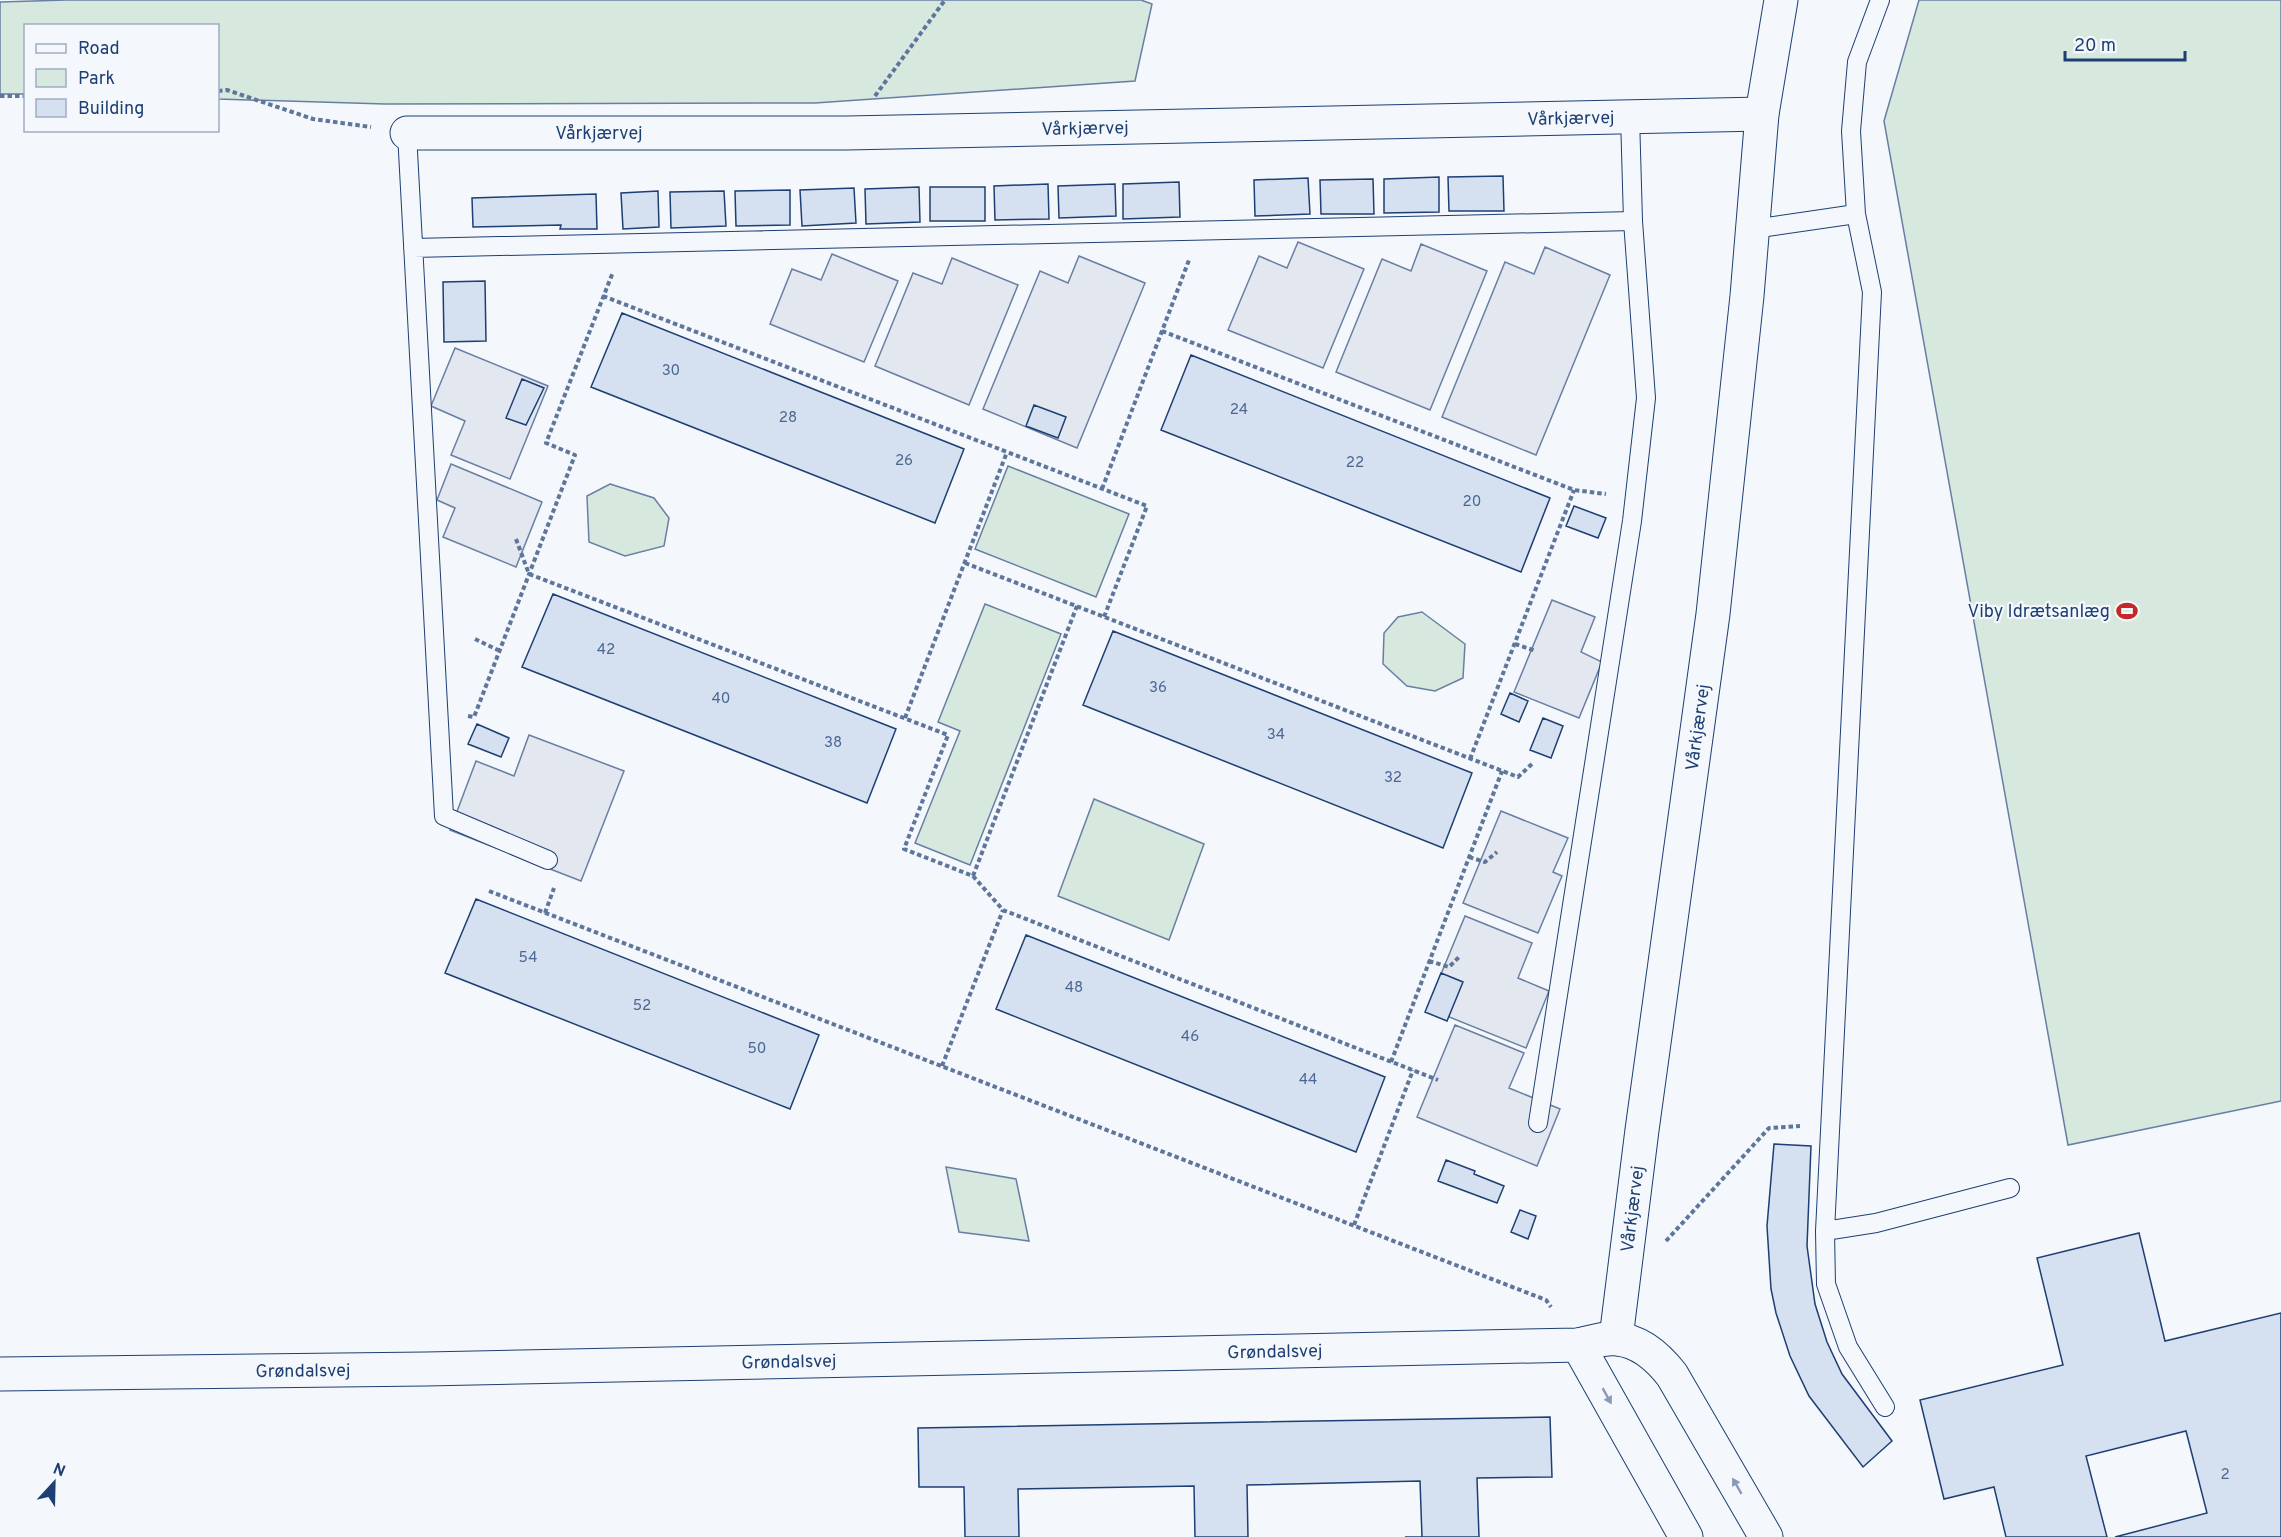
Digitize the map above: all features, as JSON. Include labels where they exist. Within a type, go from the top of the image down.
[{"type":"street","name":"Vårkjærvej","points":[[1616,1338],[1642,1130],[1713,614],[1753,229],[1762,114],[1781,0]]},
{"type":"street","name":"Vårkjærvej","points":[[407,133],[847,133],[1762,114]]},
{"type":"street","name":"Grøndalsvej","points":[[0,1374],[438,1369],[1578,1345],[1616,1338],[1643,1347],[1661,1361],[1672,1375],[1766,1537]]},
{"type":"street","points":[[1578,1345],[1686,1537]]},
{"type":"lane","points":[[1880,0],[1857,62],[1851,131],[1856,214],[1872,292],[1825,1231],[1826,1284],[1848,1347],[1885,1407]]},
{"type":"lane","points":[[1538,1123],[1635,497],[1646,398],[1633,221],[1630,116]]},
{"type":"lane","points":[[407,133],[444,816],[548,860]]},
{"type":"lane","points":[[1753,229],[1856,214]]},
{"type":"lane","points":[[413,248],[1633,221]]},
{"type":"lane","points":[[1825,1231],[1876,1223],[2010,1188]]},
{"type":"path","points":[[847,133],[945,0]]},
{"type":"path","points":[[219,91],[227,90],[313,118],[407,133]]},
{"type":"path","points":[[0,96],[24,96]]},
{"type":"path","points":[[1102,489],[1200,231]]},
{"type":"path","points":[[438,715],[474,717],[575,455],[546,443],[624,243]]},
{"type":"path","points":[[603,296],[1147,506],[1104,617]]},
{"type":"path","points":[[1162,331],[1574,490],[1635,497]]},
{"type":"path","points":[[905,718],[1007,452]]},
{"type":"path","points":[[1470,759],[1574,490]]},
{"type":"path","points":[[516,539],[530,574],[948,735],[904,849],[973,876],[1002,910],[1438,1080]]},
{"type":"path","points":[[965,563],[1518,777],[1533,763]]},
{"type":"path","points":[[973,876],[1077,606]]},
{"type":"path","points":[[475,639],[500,651]]},
{"type":"path","points":[[1515,644],[1536,651]]},
{"type":"path","points":[[1391,1062],[1502,771]]},
{"type":"path","points":[[1469,857],[1485,862],[1497,852]]},
{"type":"path","points":[[489,891],[1546,1300],[1578,1345]]},
{"type":"path","points":[[942,1066],[1002,910]]},
{"type":"path","points":[[1429,961],[1449,968],[1459,957]]},
{"type":"path","points":[[1354,1225],[1413,1070]]},
{"type":"path","points":[[1664,1244],[1769,1128]]},
{"type":"green space","points":[[66,0],[1141,0],[1152,4],[1135,81],[815,103],[385,104],[219,99],[219,24],[24,24],[24,94],[0,94],[0,2]]},
{"type":"green space","name":"Viby Idrætsanlæg","points":[[1919,0],[2281,0],[2281,1101],[2068,1145],[1884,121]]},
{"type":"green space","points":[[1008,466],[1129,514],[1096,597],[975,549]]},
{"type":"green space","points":[[610,484],[654,498],[669,518],[664,546],[625,556],[589,542],[587,496]]},
{"type":"green space","points":[[985,604],[1061,634],[970,865],[915,843],[960,731],[938,722]]},
{"type":"green space","points":[[1422,612],[1465,644],[1463,678],[1435,691],[1407,686],[1383,664],[1384,633],[1398,617]]},
{"type":"green space","points":[[1094,799],[1204,844],[1169,940],[1058,896]]},
{"type":"green space","points":[[946,1167],[1016,1179],[1029,1241],[959,1232]]},
{"type":"shaded area","points":[[1298,242],[1364,269],[1323,368],[1228,330],[1259,256],[1287,268]]},
{"type":"shaded area","points":[[1421,244],[1487,271],[1430,410],[1336,372],[1382,259],[1411,271]]},
{"type":"shaded area","points":[[1545,247],[1610,275],[1536,455],[1442,417],[1505,262],[1534,274]]},
{"type":"shaded area","points":[[832,254],[898,281],[864,362],[770,324],[792,269],[821,280]]},
{"type":"shaded area","points":[[1079,256],[1145,283],[1077,448],[983,409],[1040,271],[1068,283]]},
{"type":"shaded area","points":[[952,258],[1018,285],[969,405],[875,366],[913,273],[942,284]]},
{"type":"shaded area","points":[[455,348],[548,386],[510,479],[451,455],[465,421],[431,406]]},
{"type":"shaded area","points":[[451,464],[542,502],[516,567],[443,537],[455,508],[437,500]]},
{"type":"shaded area","points":[[1552,600],[1595,617],[1581,652],[1602,662],[1579,718],[1514,692]]},
{"type":"shaded area","points":[[529,735],[624,771],[581,881],[450,830],[476,761],[514,776]]},
{"type":"shaded area","points":[[1501,811],[1568,838],[1553,872],[1562,876],[1538,933],[1463,903]]},
{"type":"shaded area","points":[[1465,916],[1532,943],[1518,978],[1549,991],[1526,1048],[1427,1008]]},
{"type":"shaded area","points":[[1455,1025],[1524,1053],[1509,1088],[1560,1109],[1537,1166],[1417,1117]]},
{"type":"building","points":[[1503,176],[1504,211],[1449,211],[1448,177]]},
{"type":"building","points":[[1439,177],[1439,212],[1384,213],[1384,179]]},
{"type":"building","points":[[1308,178],[1310,214],[1255,216],[1254,180]]},
{"type":"building","points":[[1373,179],[1374,214],[1321,214],[1320,180]]},
{"type":"building","points":[[1179,182],[1180,217],[1123,219],[1123,184]]},
{"type":"building","points":[[1048,184],[1049,219],[995,220],[994,186]]},
{"type":"building","points":[[1115,184],[1116,216],[1059,218],[1058,186]]},
{"type":"building","points":[[919,187],[920,222],[866,224],[865,189]]},
{"type":"building","points":[[930,187],[985,187],[985,221],[930,221]]},
{"type":"building","points":[[854,188],[856,223],[802,226],[800,190]]},
{"type":"building","points":[[790,190],[790,225],[736,226],[735,191]]},
{"type":"building","points":[[658,191],[659,227],[623,229],[621,193]]},
{"type":"building","points":[[724,191],[726,226],[671,228],[670,192]]},
{"type":"building","points":[[596,194],[597,229],[560,229],[561,225],[473,227],[472,198]]},
{"type":"building","points":[[485,281],[486,341],[444,342],[443,282]]},
{"type":"building","points":[[622,313],[964,449],[935,523],[591,387]]},
{"type":"building","points":[[1191,355],[1550,498],[1521,572],[1161,430]]},
{"type":"building","points":[[522,379],[544,388],[526,425],[506,418]]},
{"type":"building","points":[[1034,405],[1066,417],[1058,438],[1026,426]]},
{"type":"building","points":[[1574,506],[1606,518],[1598,538],[1566,526]]},
{"type":"building","points":[[553,594],[896,729],[867,803],[522,667]]},
{"type":"building","points":[[1113,631],[1472,773],[1443,848],[1083,705]]},
{"type":"building","points":[[1510,693],[1528,701],[1519,722],[1501,714]]},
{"type":"building","points":[[1543,718],[1563,726],[1551,758],[1530,750]]},
{"type":"building","points":[[477,724],[509,738],[501,757],[468,744]]},
{"type":"building","points":[[476,899],[819,1035],[790,1109],[445,973]]},
{"type":"building","points":[[1026,935],[1385,1077],[1356,1152],[996,1009]]},
{"type":"building","points":[[1441,973],[1463,982],[1447,1021],[1425,1012]]},
{"type":"building","points":[[1774,1144],[1811,1146],[1807,1246],[1815,1304],[1827,1342],[1842,1374],[1892,1441],[1863,1467],[1809,1396],[1790,1356],[1776,1313],[1771,1289],[1767,1226]]},
{"type":"building","points":[[1446,1160],[1475,1171],[1474,1174],[1504,1186],[1497,1203],[1438,1181]]},
{"type":"building","points":[[1520,1210],[1536,1216],[1528,1239],[1511,1232]]},
{"type":"building","points":[[2139,1233],[2165,1341],[2281,1313],[2281,1537],[2115,1537],[2207,1513],[2186,1431],[2086,1456],[2107,1537],[2006,1537],[1994,1487],[1944,1499],[1920,1400],[2063,1365],[2037,1258]]},
{"type":"building","points":[[1550,1417],[1552,1477],[1477,1478],[1479,1537],[1422,1537],[1420,1481],[1247,1485],[1248,1537],[1195,1537],[1194,1486],[1018,1489],[1019,1537],[965,1537],[964,1487],[919,1487],[918,1428]]},
{"type":"place","name":"Viby Idrætsanlæg","points":[[2127,611]]}]
